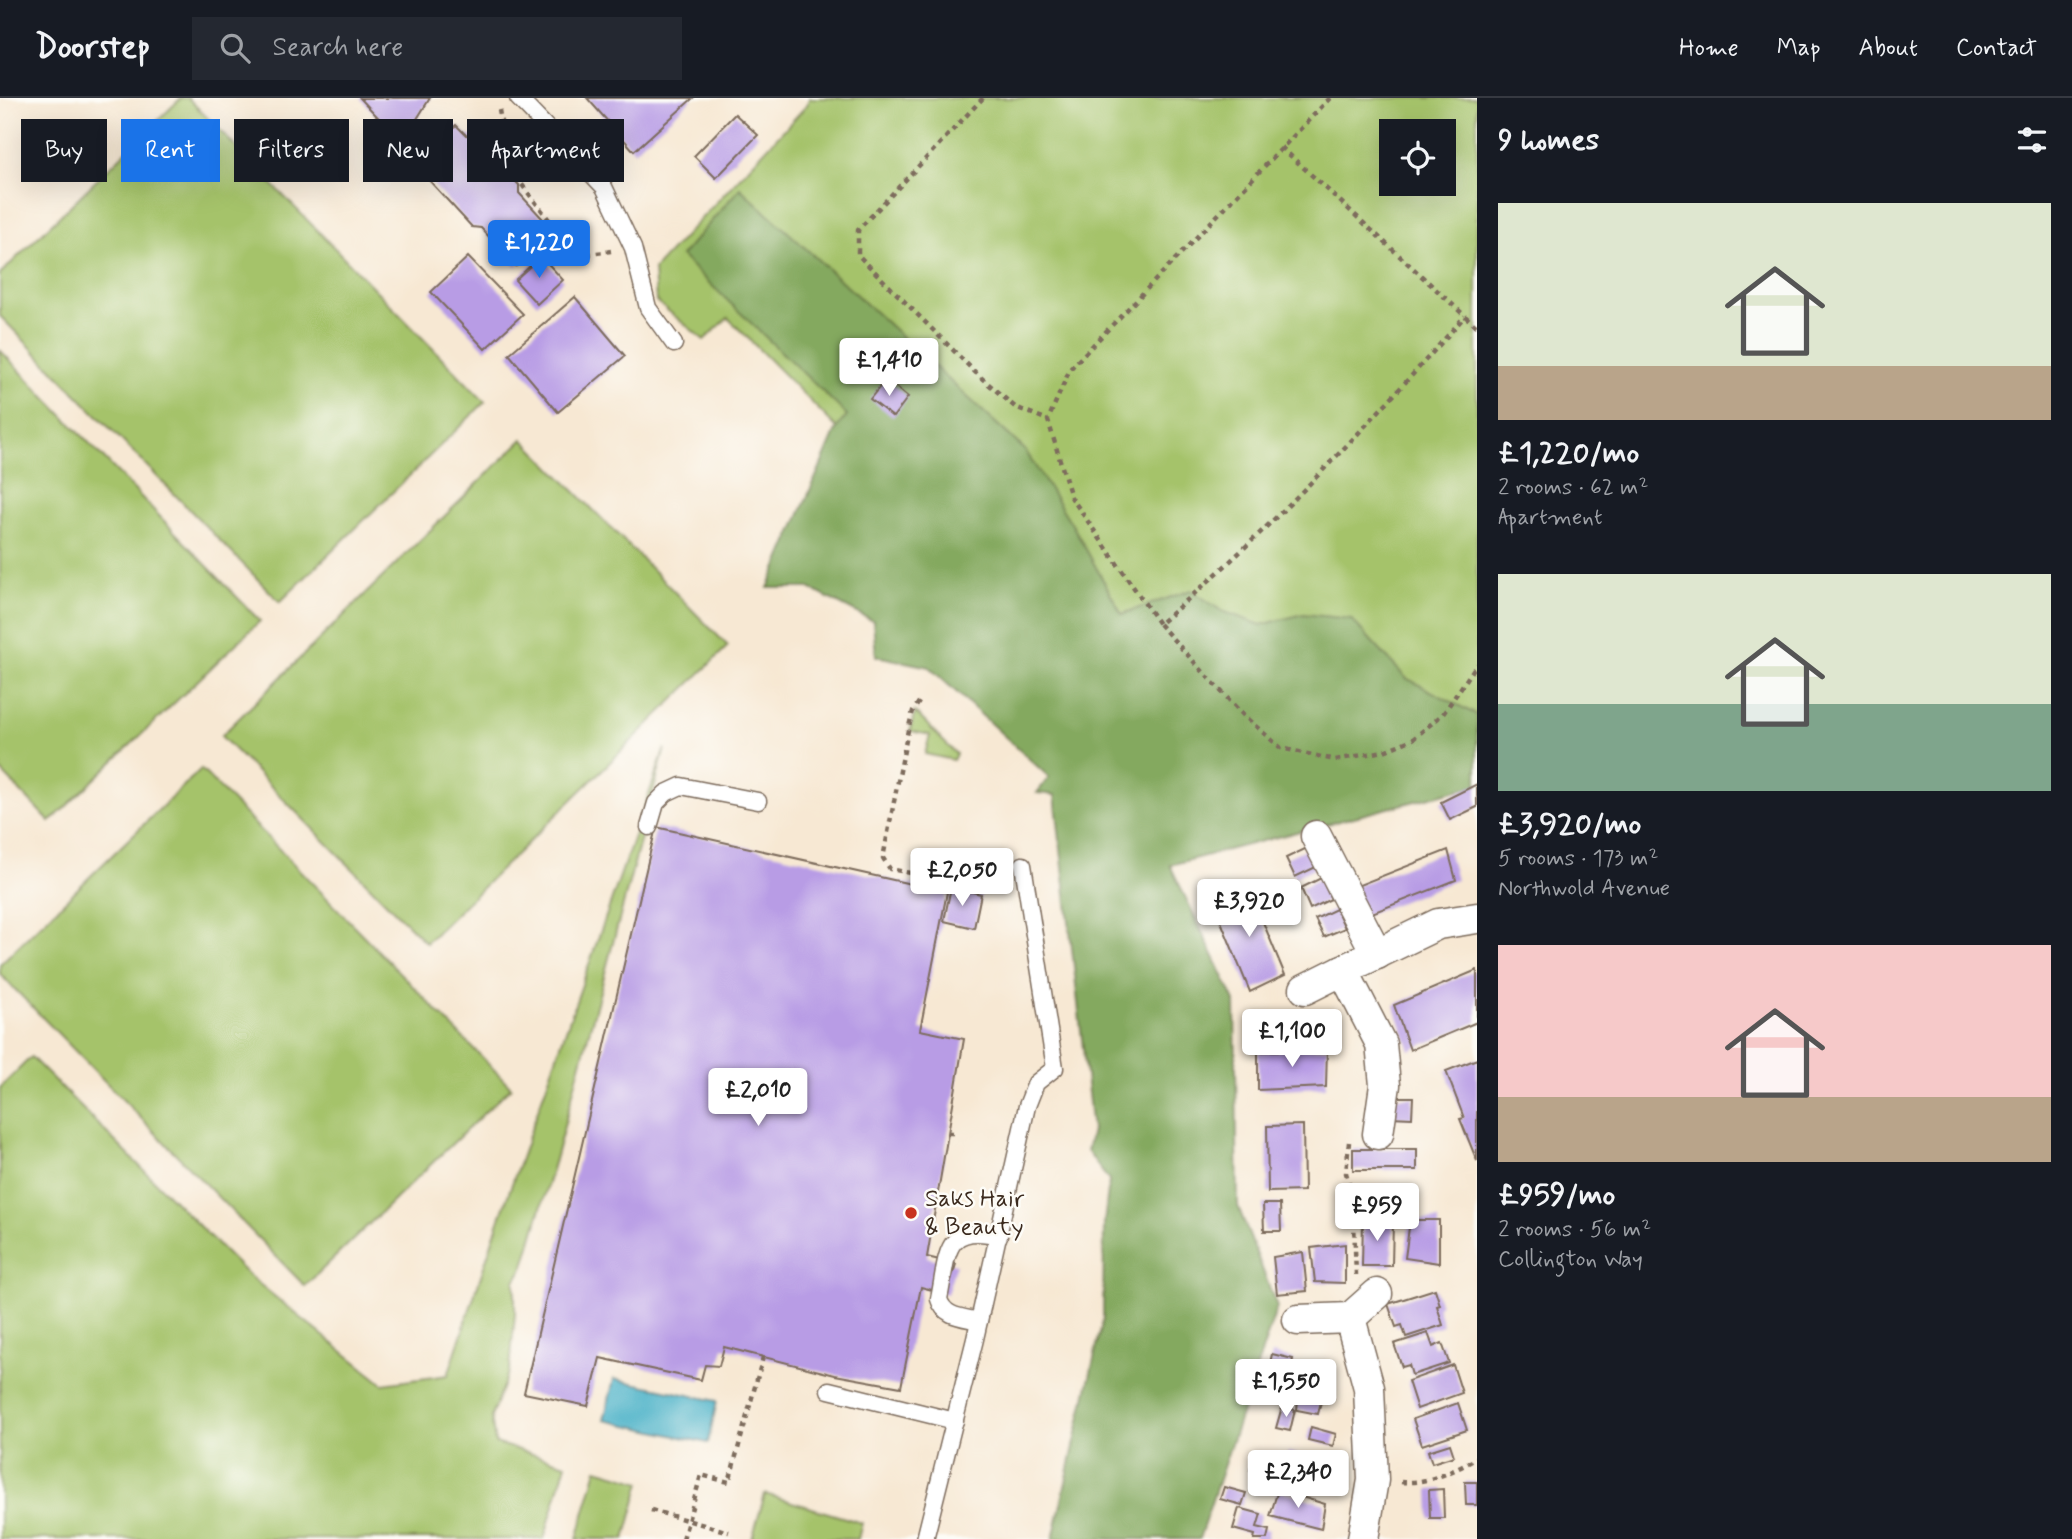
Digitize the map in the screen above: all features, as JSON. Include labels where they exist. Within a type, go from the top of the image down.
[{"type":"street","points":[[1316,836],[1377,954]]},
{"type":"street","points":[[1305,989],[1438,924],[1477,918]]},
{"type":"street","points":[[1343,970],[1381,1044],[1385,1085],[1378,1134]]},
{"type":"street","points":[[1298,1320],[1350,1318],[1377,1294]]},
{"type":"street","points":[[1350,1318],[1370,1388],[1373,1480],[1363,1539]]},
{"type":"lane","points":[[518,98],[604,187],[633,248],[648,308],[674,344]]},
{"type":"lane","points":[[649,827],[656,803],[666,793],[681,786],[758,801]]},
{"type":"lane","points":[[925,1539],[979,1321],[1027,1107],[1036,1083],[1055,1068],[1023,864]]},
{"type":"lane","points":[[979,1321],[949,1314],[941,1307],[939,1299],[949,1247],[956,1238],[969,1233],[983,1232],[999,1236]]},
{"type":"lane","points":[[829,1390],[955,1421]]},
{"type":"path","points":[[497,98],[509,168],[577,256],[633,248]]},
{"type":"path","points":[[983,98],[858,230],[858,255],[1015,407],[1048,420]]},
{"type":"path","points":[[1330,98],[1070,369],[1048,420],[1071,497],[1160,624],[1244,716],[1280,748],[1335,760],[1384,751],[1413,739],[1443,715],[1477,664]]},
{"type":"path","points":[[1281,147],[1477,327]]},
{"type":"path","points":[[1160,624],[1207,584],[1323,469],[1409,380],[1465,316]]},
{"type":"path","points":[[919,702],[913,711],[908,730],[883,858],[890,869],[977,886]]},
{"type":"path","points":[[1350,1318],[1356,1289],[1353,1196],[1346,1173],[1349,1142],[1378,1134]]},
{"type":"path","points":[[683,1539],[701,1475],[729,1482],[763,1357]]},
{"type":"path","points":[[1373,1480],[1409,1482],[1453,1472],[1477,1458]]},
{"type":"path","points":[[651,1510],[729,1532]]},
{"type":"green space","points":[[181,98],[188,98],[209,119],[159,119]]},
{"type":"green space","points":[[809,98],[1477,98],[1477,770],[1403,776],[925,505],[837,428],[728,318],[704,340],[656,301],[654,269],[807,105]]},
{"type":"green space","points":[[220,131],[234,145],[234,182],[270,182],[485,402],[280,602],[0,316],[0,274],[95,182],[107,182],[107,170],[121,156],[121,182],[220,182]]},
{"type":"green space","points":[[740,188],[1025,450],[1073,526],[1122,614],[1191,590],[1222,611],[1261,625],[1303,614],[1351,619],[1406,678],[1477,715],[1477,785],[1170,865],[1235,1001],[1238,1206],[1277,1307],[1199,1539],[1053,1539],[1103,1319],[1104,1223],[1109,1181],[1087,1151],[1092,1130],[1055,795],[1037,793],[1049,777],[929,667],[876,656],[873,621],[809,588],[768,588],[837,428],[847,415],[681,256]]},
{"type":"green space","points":[[0,350],[260,621],[50,822],[0,770]]},
{"type":"green space","points":[[523,439],[728,646],[426,943],[221,736]]},
{"type":"green space","points":[[915,712],[956,754],[953,760],[925,754],[930,735],[910,731]]},
{"type":"green space","points":[[665,748],[556,1156],[524,1266],[515,1281],[510,1368],[491,1417],[495,1443],[566,1464],[544,1539],[0,1539],[0,1088],[31,1057],[248,1275],[383,1384],[448,1375],[499,1221]]},
{"type":"green space","points":[[201,769],[511,1087],[305,1286],[0,974],[0,964]]},
{"type":"green space","points":[[597,1469],[641,1482],[625,1539],[577,1539]]},
{"type":"green space","points":[[765,1494],[862,1523],[858,1539],[752,1539]]},
{"type":"water","points":[[614,1379],[717,1401],[708,1443],[604,1420]]},
{"type":"building","points":[[360,98],[430,98],[417,119],[380,119]]},
{"type":"building","points":[[587,98],[693,98],[634,151],[624,140],[624,119],[606,119]]},
{"type":"building","points":[[735,114],[758,135],[716,178],[694,156]]},
{"type":"building","points":[[456,125],[467,135],[467,182],[516,182],[519,193],[554,231],[516,266],[481,228],[472,227],[431,182],[453,182],[453,128]]},
{"type":"building","points":[[541,256],[563,280],[537,304],[515,280]]},
{"type":"building","points":[[468,257],[523,314],[485,349],[431,292]]},
{"type":"building","points":[[575,297],[625,356],[558,412],[509,354]]},
{"type":"building","points":[[886,379],[908,397],[893,417],[870,399]]},
{"type":"building","points":[[1477,784],[1477,807],[1450,820],[1441,802]]},
{"type":"building","points":[[656,827],[947,892],[920,1030],[964,1039],[927,1257],[956,1264],[947,1294],[921,1287],[901,1387],[835,1375],[724,1347],[719,1366],[705,1365],[701,1380],[600,1358],[588,1406],[524,1393]]},
{"type":"building","points":[[1307,848],[1316,867],[1295,877],[1286,858]]},
{"type":"building","points":[[1448,850],[1456,880],[1362,917],[1354,887]]},
{"type":"building","points":[[949,863],[973,868],[971,881],[946,875]]},
{"type":"building","points":[[1321,878],[1331,899],[1310,909],[1301,888]]},
{"type":"building","points":[[1248,886],[1285,975],[1250,992],[1213,902]]},
{"type":"building","points":[[951,887],[981,894],[974,928],[944,921]]},
{"type":"building","points":[[1336,909],[1345,928],[1324,937],[1315,919]]},
{"type":"building","points":[[1477,970],[1477,1022],[1410,1050],[1394,1005]]},
{"type":"building","points":[[1327,1048],[1326,1087],[1258,1090],[1258,1052]]},
{"type":"building","points":[[1477,1059],[1477,1161],[1460,1119],[1464,1118],[1446,1071]]},
{"type":"building","points":[[1392,1097],[1413,1097],[1412,1118],[1391,1117]]},
{"type":"building","points":[[1303,1125],[1304,1191],[1268,1192],[1267,1126]]},
{"type":"building","points":[[1353,1149],[1417,1149],[1417,1170],[1353,1170]]},
{"type":"building","points":[[1263,1204],[1280,1204],[1281,1231],[1264,1231]]},
{"type":"building","points":[[1363,1219],[1393,1220],[1392,1266],[1362,1266]]},
{"type":"building","points":[[1410,1220],[1439,1220],[1439,1263],[1405,1258]]},
{"type":"building","points":[[1345,1244],[1345,1283],[1315,1282],[1311,1248]]},
{"type":"building","points":[[1303,1252],[1307,1291],[1277,1294],[1273,1257]]},
{"type":"building","points":[[1435,1289],[1443,1325],[1406,1337],[1402,1325],[1396,1327],[1388,1304]]},
{"type":"building","points":[[1428,1333],[1433,1347],[1442,1343],[1449,1363],[1412,1375],[1409,1365],[1402,1367],[1394,1344]]},
{"type":"building","points":[[1272,1354],[1293,1359],[1284,1405],[1263,1397]]},
{"type":"building","points":[[1453,1365],[1462,1393],[1417,1409],[1408,1381]]},
{"type":"building","points":[[1301,1372],[1327,1376],[1318,1414],[1297,1410]]},
{"type":"building","points":[[1458,1403],[1467,1430],[1422,1445],[1413,1419]]},
{"type":"building","points":[[1282,1407],[1295,1410],[1290,1431],[1276,1428]]},
{"type":"building","points":[[1311,1427],[1336,1434],[1333,1446],[1308,1440]]},
{"type":"building","points":[[1450,1444],[1454,1456],[1432,1463],[1428,1451]]},
{"type":"building","points":[[1288,1452],[1330,1461],[1325,1482],[1283,1478]]},
{"type":"building","points":[[1253,1458],[1274,1463],[1271,1475],[1250,1470]]},
{"type":"building","points":[[1465,1482],[1477,1482],[1477,1505],[1466,1505]]},
{"type":"building","points":[[1224,1487],[1246,1493],[1242,1505],[1220,1499]]},
{"type":"building","points":[[1443,1489],[1444,1518],[1430,1518],[1429,1490]]},
{"type":"building","points":[[1278,1490],[1325,1504],[1321,1529],[1270,1516]]},
{"type":"building","points":[[1239,1508],[1261,1514],[1257,1527],[1269,1530],[1267,1539],[1254,1539],[1255,1535],[1233,1529]]},
{"type":"place","name":"Saks Hair & Beauty","points":[[911,1213]]}]
